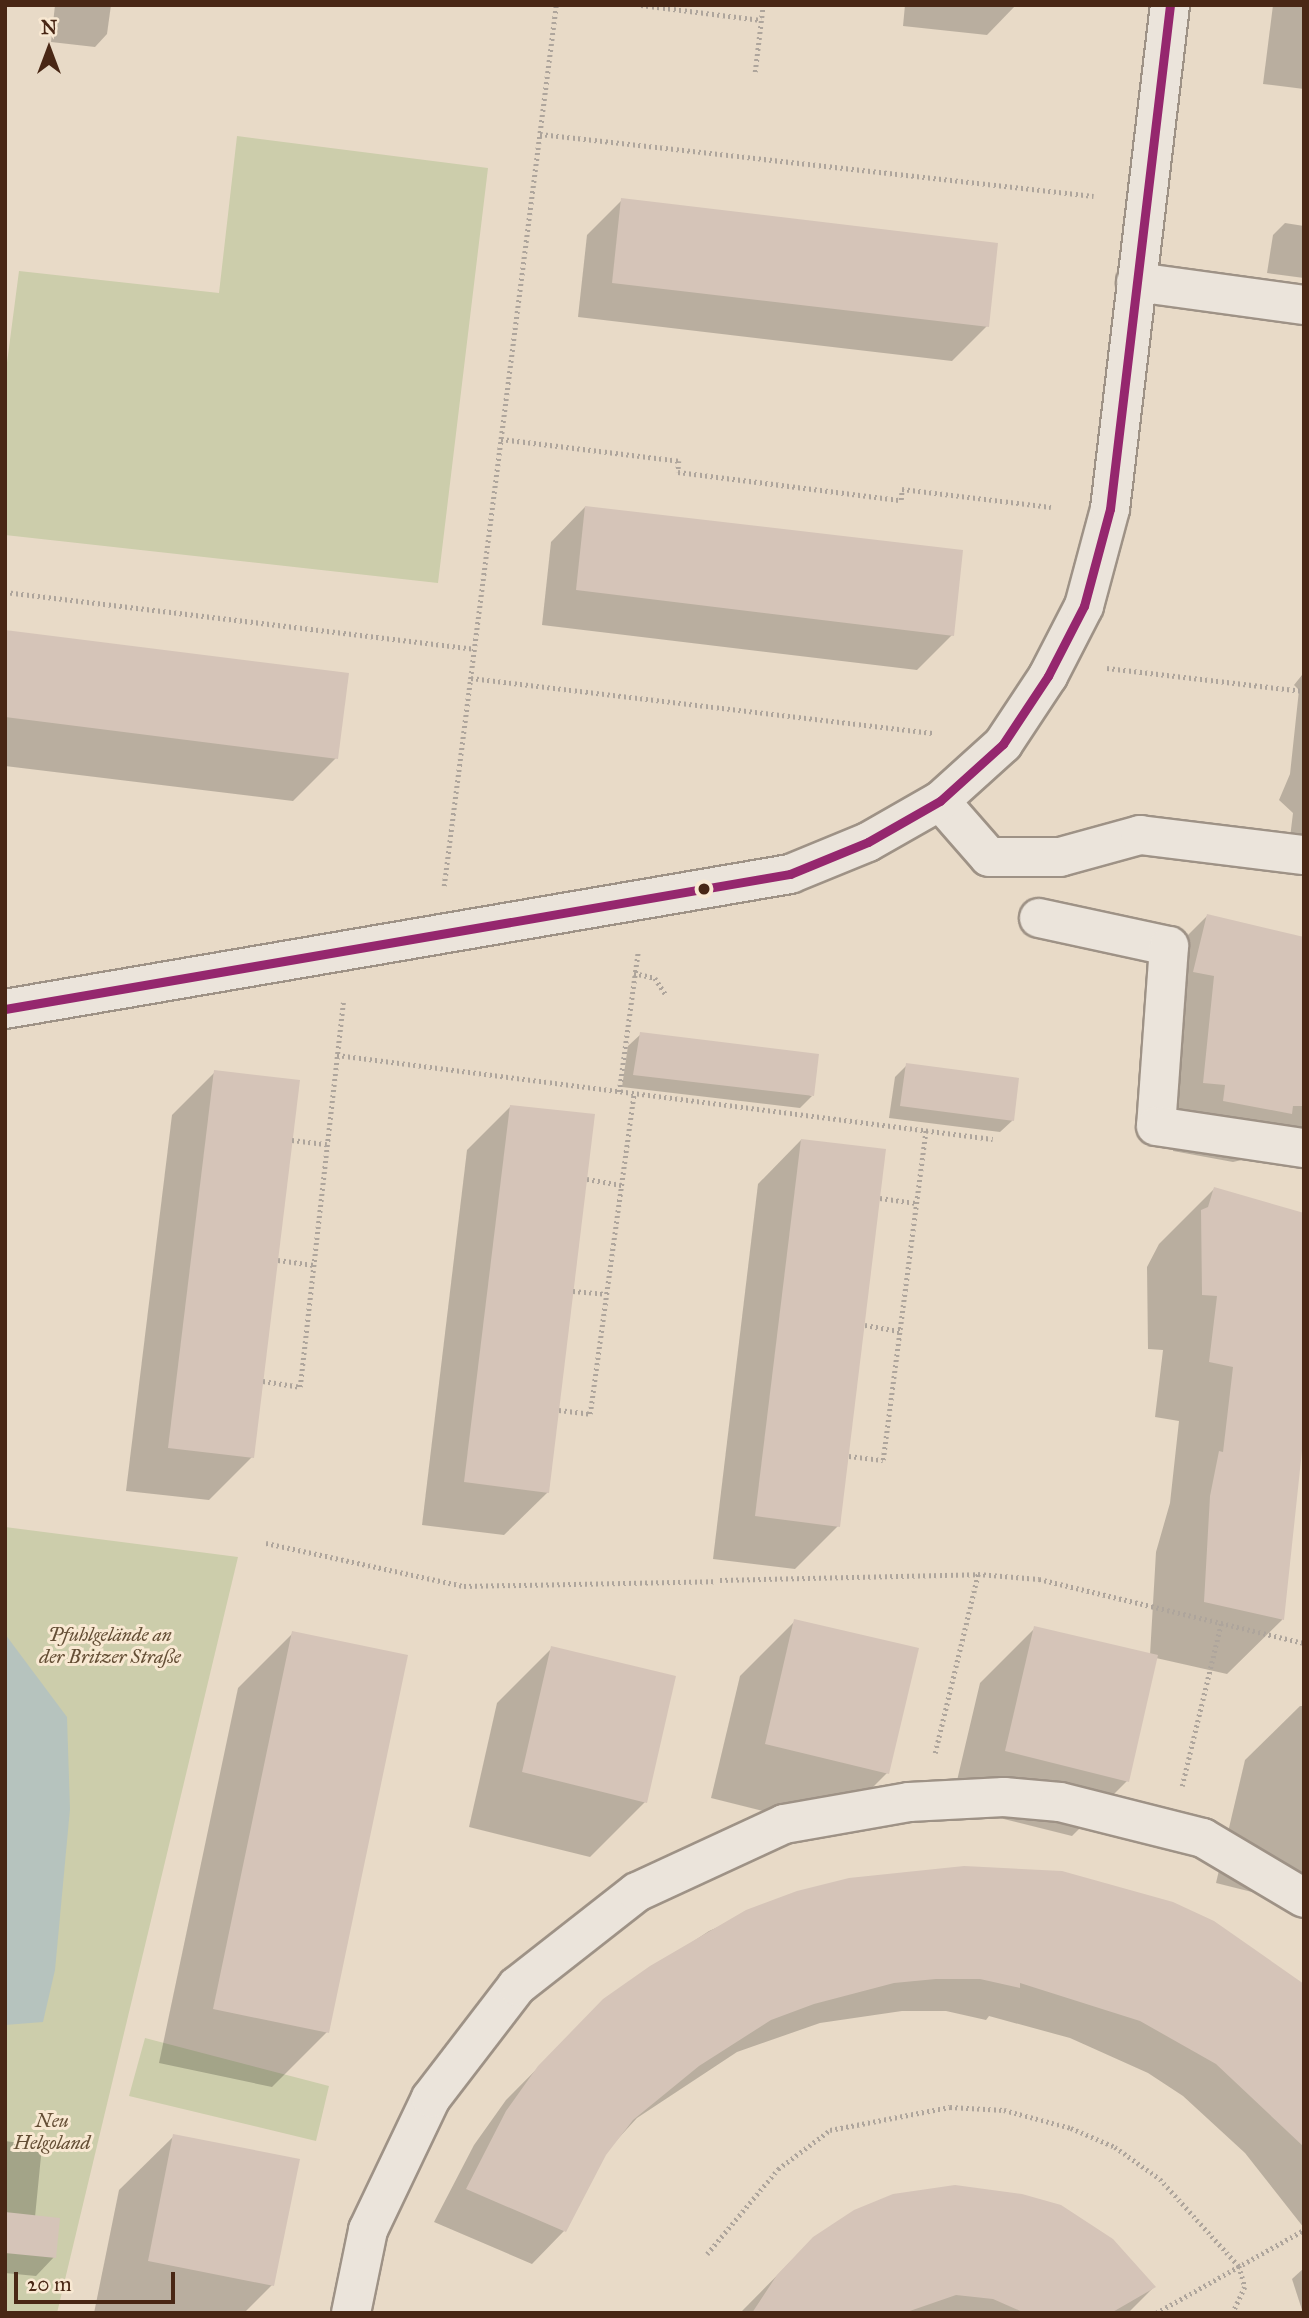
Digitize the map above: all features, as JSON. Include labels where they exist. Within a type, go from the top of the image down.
[{"type":"street","points":[[5,1009],[790,874],[868,842],[940,801],[1003,744],[1048,676],[1084,606],[1110,509],[1170,5]]},
{"type":"street","points":[[1136,282],[1304,305]]},
{"type":"street","points":[[940,801],[989,857],[1060,857],[1140,835],[1304,855]]},
{"type":"street","points":[[1039,918],[1169,946],[1156,1126],[1304,1148]]},
{"type":"street","points":[[351,2313],[368,2230],[431,2098],[517,1986],[637,1892],[784,1824],[932,1800],[1004,1797],[1060,1802],[1203,1838],[1304,1898]]},
{"type":"path","points":[[444,886],[556,5]]},
{"type":"path","points":[[641,5],[761,20]]},
{"type":"path","points":[[755,72],[763,5]]},
{"type":"path","points":[[540,134],[1094,196]]},
{"type":"path","points":[[501,439],[679,461],[678,471],[901,500],[902,489],[1051,507]]},
{"type":"path","points":[[5,592],[474,649]]},
{"type":"path","points":[[1107,668],[1304,691]]},
{"type":"path","points":[[471,678],[935,733]]},
{"type":"path","points":[[619,1092],[638,951]]},
{"type":"path","points":[[635,973],[655,978],[666,995]]},
{"type":"path","points":[[263,1381],[300,1387],[343,1002]]},
{"type":"path","points":[[337,1055],[993,1139]]},
{"type":"path","points":[[559,1410],[590,1414],[634,1094]]},
{"type":"path","points":[[849,1456],[883,1460],[926,1131]]},
{"type":"path","points":[[292,1140],[327,1144]]},
{"type":"path","points":[[587,1179],[621,1185]]},
{"type":"path","points":[[880,1198],[917,1203]]},
{"type":"path","points":[[278,1260],[314,1265]]},
{"type":"path","points":[[573,1291],[606,1294]]},
{"type":"path","points":[[864,1325],[900,1331]]},
{"type":"path","points":[[266,1543],[464,1587],[978,1574],[1039,1579],[1304,1643]]},
{"type":"path","points":[[932,1800],[931,1768],[978,1574]]},
{"type":"path","points":[[1172,1830],[1221,1623]]},
{"type":"path","points":[[707,2254],[778,2169],[830,2130],[950,2107],[1004,2110],[1070,2128],[1115,2147],[1160,2179],[1239,2266],[1245,2287],[1233,2313]]},
{"type":"path","points":[[1156,2313],[1304,2230]]},
{"type":"green space","points":[[237,136],[488,168],[438,583],[5,535],[5,378],[19,271],[219,293]]},
{"type":"green space","name":"Pfuhlgelände an der Britzer Straße","points":[[5,1527],[238,1557],[57,2313],[5,2313]]},
{"type":"green space","points":[[145,2038],[329,2086],[316,2141],[129,2096]]},
{"type":"shaded area","points":[[5,1634],[67,1717],[70,1809],[55,1970],[43,2022],[5,2025]]},
{"type":"building","points":[[621,198],[998,243],[989,327],[612,283]]},
{"type":"building","points":[[585,506],[963,550],[954,636],[576,590]]},
{"type":"building","points":[[5,630],[349,673],[338,759],[5,717]]},
{"type":"building","points":[[1207,914],[1304,937],[1304,1106],[1293,1106],[1292,1114],[1223,1101],[1225,1085],[1203,1083],[1214,976],[1193,972]]},
{"type":"building","points":[[640,1032],[819,1054],[814,1096],[633,1075]]},
{"type":"building","points":[[906,1063],[1019,1078],[1014,1121],[900,1106]]},
{"type":"building","points":[[214,1070],[300,1080],[254,1458],[168,1448]]},
{"type":"building","points":[[510,1105],[595,1114],[549,1493],[464,1482]]},
{"type":"building","points":[[801,1139],[886,1149],[840,1527],[755,1516]]},
{"type":"building","points":[[1214,1187],[1304,1213],[1304,1432],[1284,1620],[1204,1602],[1210,1496],[1219,1451],[1223,1452],[1233,1367],[1209,1362],[1217,1296],[1202,1295],[1201,1210],[1208,1207]]},
{"type":"building","points":[[794,1619],[919,1648],[889,1774],[765,1744]]},
{"type":"building","points":[[1034,1626],[1158,1655],[1129,1782],[1005,1751]]},
{"type":"building","points":[[292,1631],[408,1655],[329,2033],[213,2009]]},
{"type":"building","points":[[551,1646],[676,1676],[647,1803],[522,1772]]},
{"type":"building","points":[[964,1866],[1062,1871],[1173,1902],[1214,1921],[1304,1984],[1304,2147],[1216,2064],[1140,2021],[1020,1983],[1020,1988],[980,1979],[936,1979],[894,1983],[814,2004],[771,2020],[699,2066],[633,2120],[606,2155],[566,2232],[466,2189],[506,2111],[538,2066],[603,1999],[650,1966],[746,1910],[797,1891],[849,1878]]},
{"type":"building","points":[[173,2134],[300,2159],[274,2286],[148,2261]]},
{"type":"building","points":[[955,2185],[1022,2194],[1061,2205],[1113,2239],[1156,2287],[1111,2313],[1025,2313],[993,2299],[956,2295],[904,2313],[752,2313],[777,2275],[813,2237],[854,2210],[893,2194]]},
{"type":"building","points":[[5,2212],[60,2218],[56,2258],[5,2253]]},
{"type":"transit line","points":[[5,1009],[790,874],[868,842],[940,801],[1003,744],[1048,676],[1084,606],[1110,509],[1170,5]]},
{"type":"park label","name":"Neu Helgoland","points":[[52,2132]]}]
